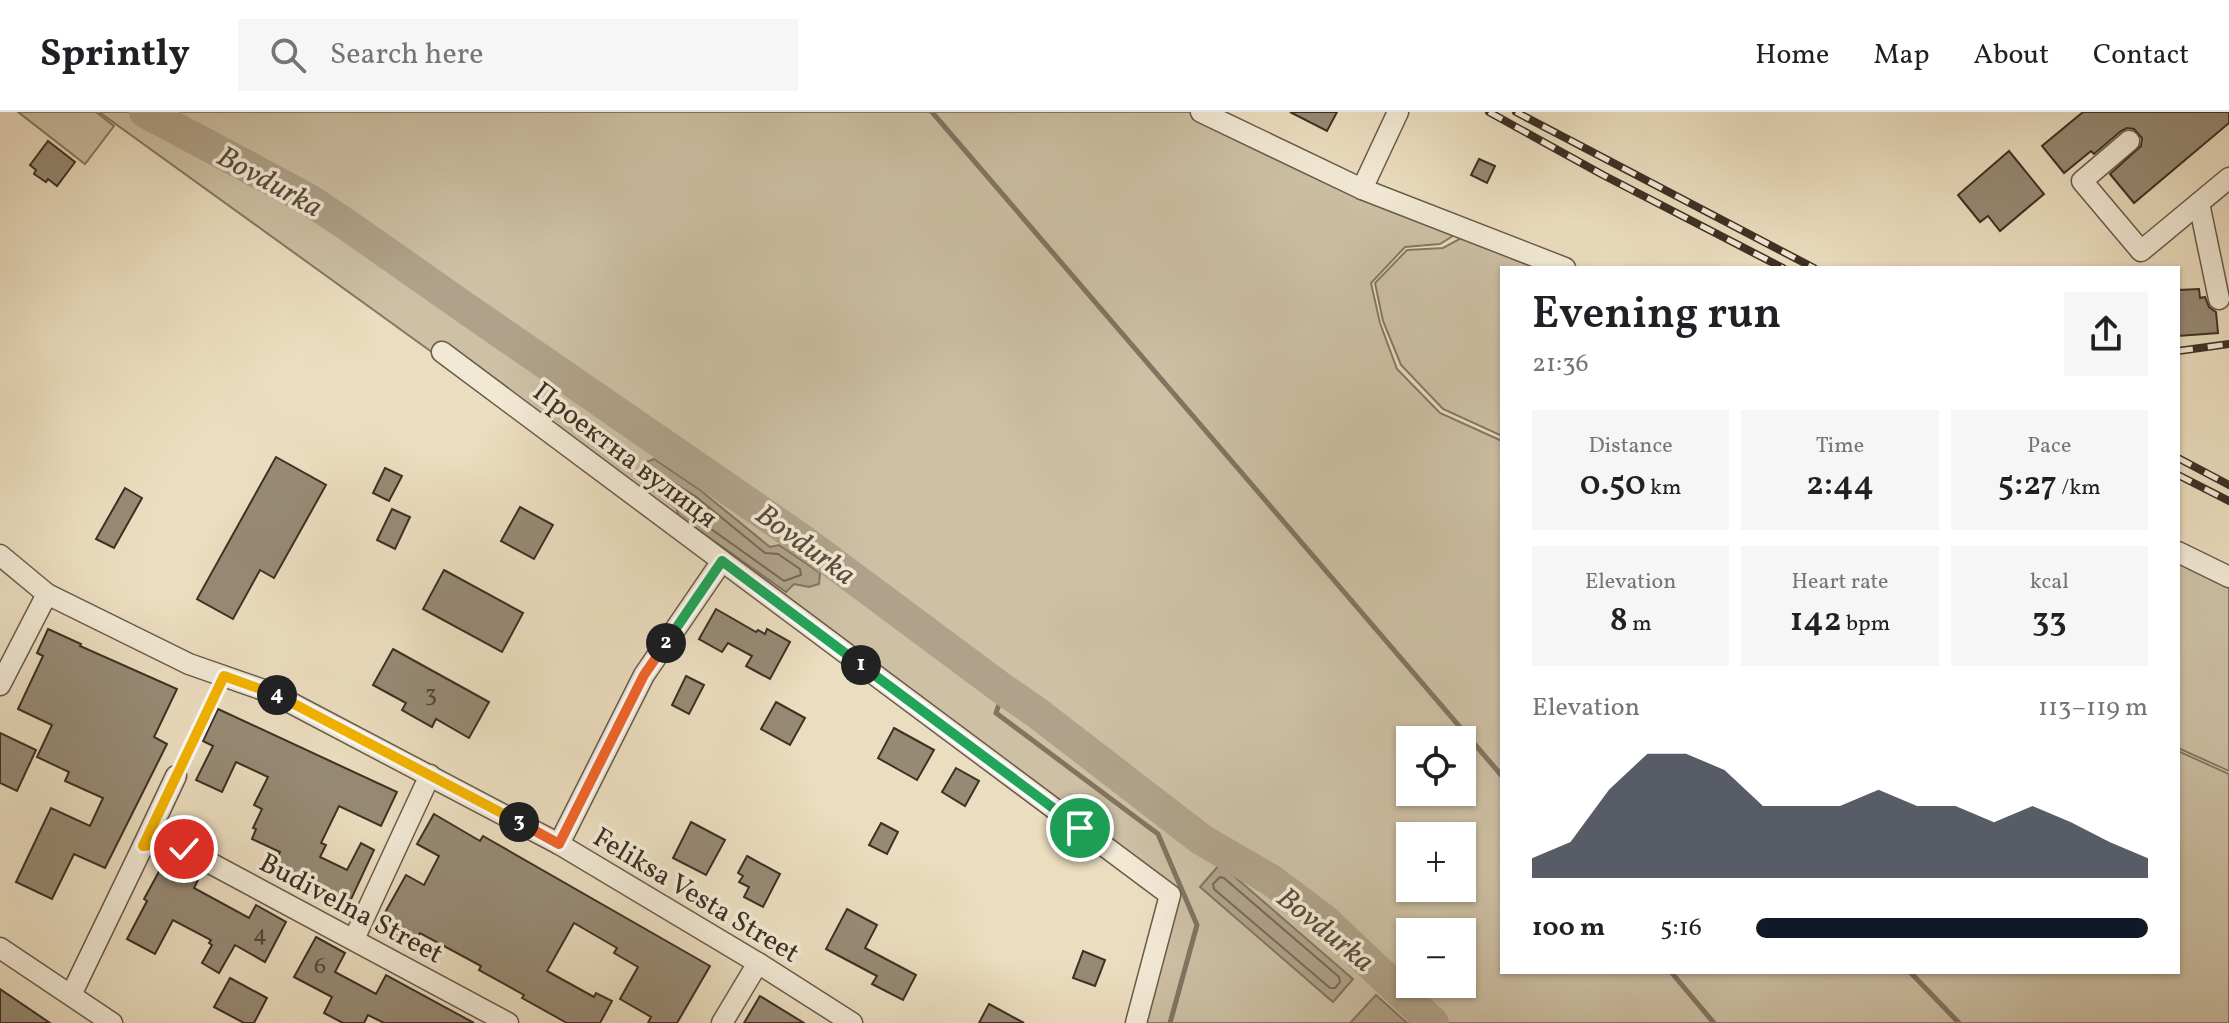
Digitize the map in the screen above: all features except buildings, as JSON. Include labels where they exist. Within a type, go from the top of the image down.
[{"type":"street","points":[[1201,112],[1362,189],[1560,266]]},
{"type":"street","points":[[1362,189],[1398,112]]},
{"type":"street","points":[[2129,141],[2082,181],[2141,251],[2229,178]]},
{"type":"street","points":[[2199,203],[2219,299]]},
{"type":"street","name":"Проектна вулиця","points":[[442,352],[1170,895],[1136,1023]]},
{"type":"street","points":[[2180,553],[2229,577]]},
{"type":"street","name":"Feliksa Vesta Street","points":[[0,555],[47,594],[189,664],[272,693],[559,844],[852,1023]]},
{"type":"street","points":[[559,844],[644,675],[722,561]]},
{"type":"street","points":[[0,685],[47,594]]},
{"type":"street","points":[[354,939],[430,775]]},
{"type":"street","points":[[71,995],[176,776]]},
{"type":"street","name":"Budivelna Street","points":[[143,846],[165,843],[184,849],[508,1023]]},
{"type":"street","points":[[0,948],[112,1023]]},
{"type":"street","points":[[722,1023],[758,963]]},
{"type":"path","points":[[176,776],[224,676]]},
{"type":"shaded area","points":[[18,112],[96,112],[114,126],[85,164]]},
{"type":"shaded area","points":[[99,112],[1190,112],[1226,132],[1456,234],[1440,244],[1405,247],[1371,283],[1380,323],[1397,369],[1440,413],[1500,440],[1500,974],[2180,974],[2180,752],[2229,774],[2229,1023],[1140,1023],[1173,892],[443,342],[436,355]]},
{"type":"shaded area","points":[[1463,237],[1542,266],[1500,266],[1500,435],[1443,409],[1401,365],[1383,321],[1375,283],[1407,250],[1443,248]]},
{"type":"shaded area","points":[[2180,559],[2229,584],[2229,771],[2180,749]]},
{"type":"water","points":[[654,459],[700,490],[770,547],[779,545],[820,573],[819,584],[809,587],[794,584],[786,592],[679,516],[676,508],[646,484],[644,463]]},
{"type":"water","points":[[1220,864],[1353,979],[1333,1002],[1200,887]]},
{"type":"water","points":[[1376,995],[1407,1023],[1350,1023]]},
{"type":"waterway","name":"Bovdurka","points":[[145,112],[308,199],[805,542],[1036,712],[1202,840],[1271,880],[1323,919],[1433,1023]]},
{"type":"waterway","points":[[932,112],[1500,774]]},
{"type":"waterway","points":[[1004,690],[996,713],[1158,834],[1197,925],[1170,1023]]},
{"type":"waterway","points":[[1673,974],[1714,1023]]},
{"type":"waterway","points":[[1912,974],[1959,1023]]},
{"type":"railway","points":[[1489,112],[1779,266]]},
{"type":"railway","points":[[1516,112],[1810,266]]},
{"type":"railway","points":[[2180,351],[2229,344]]},
{"type":"railway","points":[[2180,459],[2229,485]]},
{"type":"railway","points":[[2180,476],[2229,501]]},
{"type":"route","points":[[184,849],[165,843],[143,846],[224,676],[272,693],[329,721],[559,844],[644,675],[722,561],[1080,828]]}]
